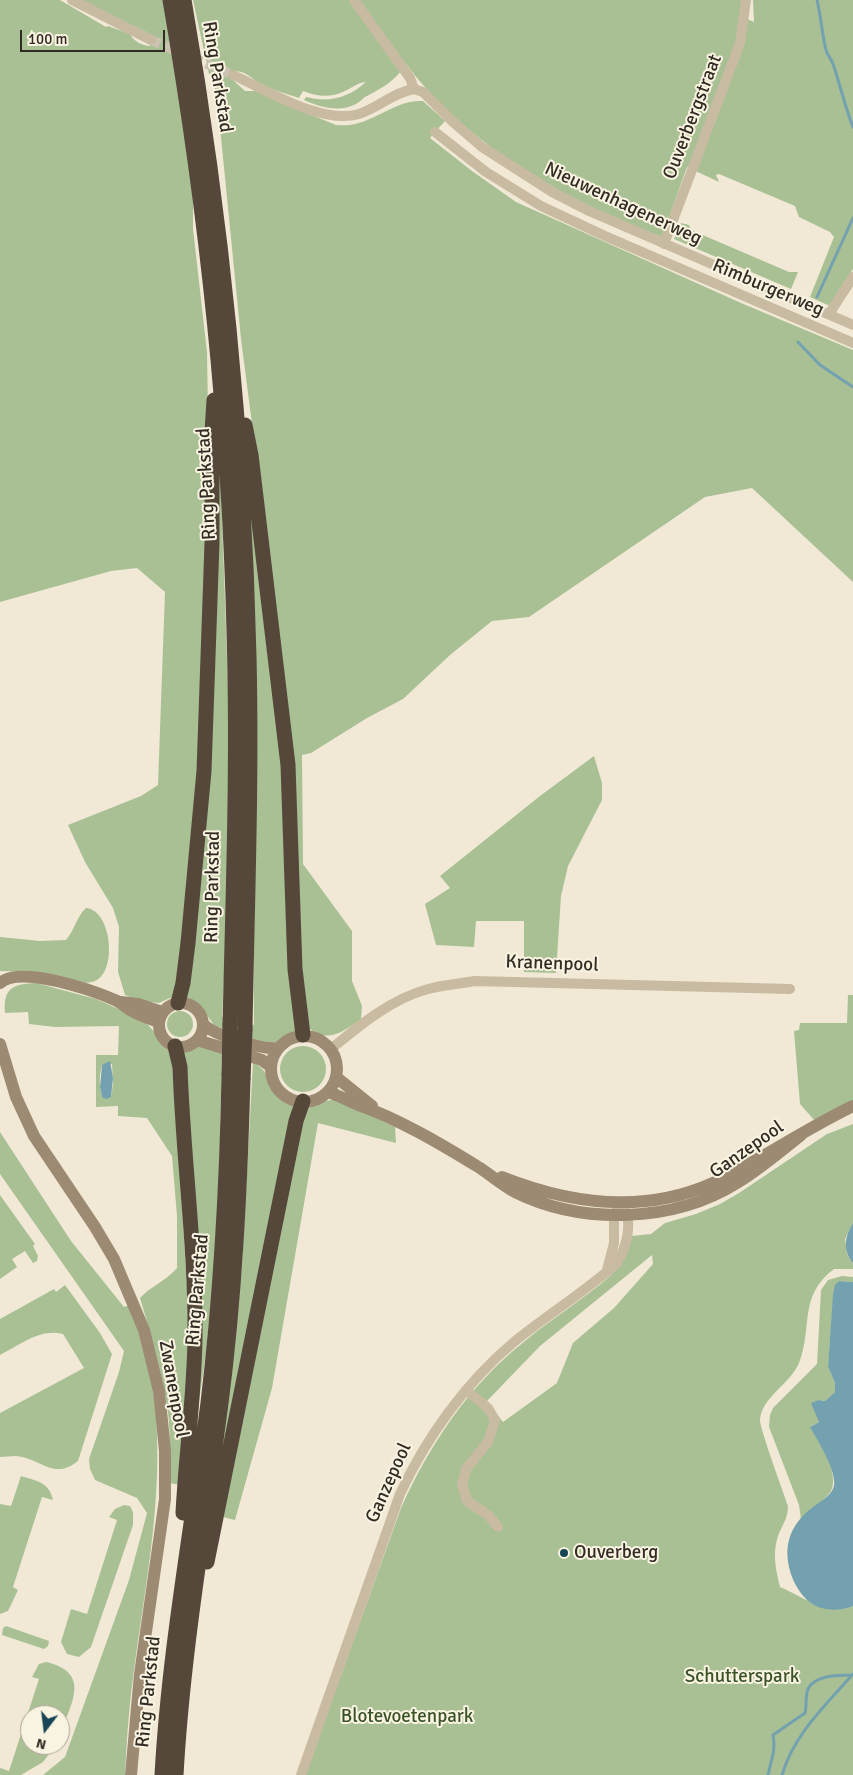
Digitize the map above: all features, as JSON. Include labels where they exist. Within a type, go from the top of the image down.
[{"type":"highway","name":"Ring Parkstad","points":[[170,0],[196,158],[224,353]]},
{"type":"highway","name":"Ring Parkstad","points":[[162,1775],[169,1679],[208,1402],[221,1266],[238,1028],[234,634],[225,445],[224,353],[218,217],[184,0]]},
{"type":"highway","points":[[178,1003],[182,991],[187,951],[204,771],[212,542],[212,432],[224,353]]},
{"type":"highway","points":[[224,353],[251,455],[288,765],[295,969],[302,1035]]},
{"type":"highway","points":[[175,1046],[180,1067],[193,1247],[195,1339],[178,1612]]},
{"type":"highway","name":"Ring Parkstad","points":[[176,1775],[188,1642],[220,1413],[233,1296],[240,1192],[236,1076]]},
{"type":"highway","points":[[188,1642],[215,1530],[296,1121],[302,1101]]},
{"type":"main road","points":[[0,983],[12,977],[39,978],[82,988],[117,1001],[138,1004],[160,1018]]},
{"type":"main road","points":[[178,1003],[187,1003],[195,1008],[201,1015],[203,1024],[201,1034],[197,1040],[184,1047],[175,1046],[163,1038],[160,1018],[169,1006],[178,1003]]},
{"type":"main road","points":[[203,1024],[214,1031],[260,1047],[278,1048]]},
{"type":"main road","points":[[302,1035],[316,1038],[331,1049],[335,1056],[336,1077],[328,1092],[320,1098],[302,1101],[286,1097],[279,1090],[272,1077],[271,1067],[278,1048],[286,1040],[302,1035]]},
{"type":"main road","points":[[197,1040],[262,1060],[271,1067]]},
{"type":"main road","name":"Zwanenpool","points":[[0,1044],[16,1097],[34,1136],[95,1227],[114,1259],[144,1330],[159,1391],[165,1451],[164,1500],[140,1674],[131,1775]]},
{"type":"main road","points":[[336,1077],[377,1110]]},
{"type":"main road","points":[[328,1092],[377,1110],[480,1168],[514,1191],[550,1206],[574,1211],[621,1215]]},
{"type":"main road","name":"Ganzepool","points":[[620,1203],[661,1199],[699,1188],[853,1106]]},
{"type":"main road","name":"Ganzepool","points":[[621,1215],[676,1207],[714,1195],[753,1172],[801,1135]]},
{"type":"main road","points":[[480,1168],[554,1195],[592,1202],[620,1203]]},
{"type":"street","points":[[72,0],[151,40]]},
{"type":"street","name":"Nieuwenhagenerweg","points":[[354,0],[410,78],[414,88],[423,92],[454,123],[482,147],[522,175],[570,202],[853,325]]},
{"type":"street","name":"Ouverbergstraat","points":[[664,244],[740,44],[746,13],[746,0]]},
{"type":"street","points":[[233,75],[310,110],[336,117],[361,114],[400,93],[414,88]]},
{"type":"street","name":"Rimburgerweg","points":[[435,132],[486,172],[541,206],[605,236],[853,343]]},
{"type":"street","points":[[829,314],[853,277]]},
{"type":"street","name":"Kranenpool","points":[[331,1049],[373,1015],[397,1002],[427,989],[474,981],[790,989]]},
{"type":"street","name":"Ganzepool","points":[[301,1775],[400,1494],[412,1467],[466,1390],[512,1344],[607,1270],[621,1215],[620,1203]]},
{"type":"street","points":[[466,1390],[488,1408],[495,1420],[488,1442],[466,1469],[463,1477],[464,1492],[467,1501],[488,1516],[498,1527]]},
{"type":"green space","points":[[0,0],[60,0],[106,27],[108,26],[130,34],[138,43],[150,46],[152,42],[146,32],[134,26],[132,28],[81,0],[165,0],[183,107],[193,201],[193,229],[207,352],[208,413],[219,433],[229,713],[229,879],[222,1017],[254,1025],[250,530],[256,455],[241,339],[218,107],[213,76],[221,78],[209,74],[193,0],[745,0],[745,18],[754,22],[753,0],[853,0],[853,269],[830,306],[810,297],[834,237],[830,232],[799,217],[795,206],[719,174],[716,175],[719,182],[687,167],[662,237],[626,223],[556,188],[489,146],[431,94],[406,64],[398,75],[383,87],[350,107],[336,109],[323,107],[304,100],[306,97],[314,99],[338,98],[352,92],[366,82],[341,93],[330,95],[303,91],[299,98],[265,86],[241,72],[232,72],[234,81],[245,91],[261,91],[277,101],[336,125],[360,123],[401,104],[423,101],[445,121],[430,138],[516,202],[741,303],[853,350],[853,582],[752,488],[705,497],[529,617],[492,621],[450,655],[403,699],[367,718],[311,753],[302,755],[303,864],[352,931],[352,981],[362,1006],[361,1019],[342,1032],[329,1036],[322,1035],[308,1027],[278,1042],[263,1044],[214,1025],[201,1007],[185,997],[170,998],[159,1003],[140,1001],[125,995],[118,972],[119,927],[113,908],[85,862],[68,825],[141,796],[158,785],[165,592],[137,568],[111,571],[0,602]]},
{"type":"green space","points":[[681,223],[689,225],[691,230],[789,272],[798,272],[791,289],[674,239]]},
{"type":"green space","points":[[594,756],[602,783],[602,800],[568,866],[561,896],[556,973],[524,972],[524,921],[476,921],[474,947],[436,945],[425,904],[450,888],[440,876],[540,796]]},
{"type":"green space","points":[[86,908],[95,912],[102,920],[107,931],[109,957],[106,969],[100,977],[88,983],[0,971],[0,937],[40,941],[66,940]]},
{"type":"green space","points":[[36,983],[96,999],[145,1021],[173,1055],[191,1355],[181,1485],[169,1483],[170,1441],[168,1409],[158,1361],[140,1298],[177,1268],[177,1216],[172,1156],[147,1118],[118,1116],[118,1106],[96,1107],[96,1055],[118,1055],[119,1026],[55,1027],[29,1024],[28,1012],[5,1013],[6,998],[11,989],[16,986]],"holes":[[[112,1064],[113,1084],[111,1097],[102,1097],[100,1089],[102,1065]]]},
{"type":"green space","points":[[848,995],[853,995],[853,1100],[815,1121],[800,1104],[794,1031],[799,1030],[800,1023],[847,1023]]},
{"type":"green space","points":[[180,1011],[189,1015],[193,1024],[189,1033],[180,1037],[171,1033],[167,1024],[171,1015]]},
{"type":"green space","points":[[198,1046],[222,1049],[218,1227],[206,1353],[196,1422],[182,1051]]},
{"type":"green space","points":[[303,1046],[316,1050],[322,1056],[326,1069],[322,1082],[316,1088],[303,1092],[290,1088],[284,1082],[280,1069],[284,1056],[290,1050]]},
{"type":"green space","points":[[253,1062],[260,1066],[274,1089],[285,1100],[294,1105],[213,1507],[242,1265]]},
{"type":"green space","points":[[336,1099],[395,1127],[396,1143],[318,1123],[272,1388],[235,1520],[223,1517],[302,1112],[312,1104]]},
{"type":"green space","name":"Schutterspark","points":[[853,1124],[853,1223],[845,1239],[847,1254],[853,1263],[853,1269],[834,1269],[815,1290],[808,1312],[803,1349],[799,1363],[790,1377],[766,1404],[760,1419],[767,1447],[788,1506],[787,1515],[775,1549],[780,1587],[825,1607],[843,1609],[853,1606],[853,1775],[305,1775],[401,1508],[412,1484],[438,1439],[469,1396],[505,1358],[610,1276],[617,1268],[631,1236],[651,1234],[665,1223],[696,1214],[720,1204],[827,1134]],"holes":[[[652,1255],[653,1264],[614,1308],[573,1343],[557,1383],[503,1422],[487,1401],[540,1346]]]},
{"type":"green space","points":[[0,1132],[71,1241],[124,1307],[129,1305],[150,1373],[157,1436],[157,1476],[150,1556],[133,1674],[125,1775],[43,1775],[66,1755],[70,1755],[70,1743],[129,1580],[147,1513],[137,1498],[95,1480],[90,1469],[89,1459],[119,1372],[124,1351],[0,1174]]},
{"type":"green space","points":[[0,1195],[35,1244],[33,1246],[38,1256],[37,1261],[33,1263],[25,1251],[12,1259],[17,1267],[0,1279]]},
{"type":"green space","points":[[842,1276],[853,1277],[853,1282],[839,1281],[834,1289],[828,1367],[835,1383],[835,1392],[825,1401],[819,1400],[819,1422],[811,1426],[832,1471],[832,1488],[825,1498],[801,1519],[799,1505],[769,1427],[770,1415],[773,1408],[817,1364],[821,1290],[828,1280]]},
{"type":"green space","points":[[65,1285],[100,1333],[112,1354],[78,1461],[69,1467],[54,1469],[33,1460],[16,1456],[0,1457],[0,1413],[84,1368],[63,1334],[46,1333],[38,1335],[0,1355],[0,1319],[54,1289],[56,1292]]},
{"type":"green space","points":[[21,1476],[42,1483],[49,1489],[53,1500],[42,1497],[13,1587],[18,1590],[8,1611],[0,1614],[0,1504],[11,1506]]},
{"type":"green space","points":[[124,1505],[130,1506],[133,1512],[133,1525],[91,1647],[79,1657],[67,1654],[61,1642],[71,1609],[87,1614],[117,1520],[109,1517],[115,1509]]},
{"type":"green space","points":[[6,1626],[49,1641],[48,1646],[44,1649],[2,1635],[3,1628]]},
{"type":"green space","points":[[46,1662],[60,1667],[74,1681],[73,1701],[70,1709],[70,1705],[31,1705],[39,1679],[32,1677],[39,1664]]},
{"type":"green space","points":[[20,1737],[20,1755],[48,1755],[43,1762],[21,1775],[0,1775],[0,1768],[9,1771]]},
{"type":"water","points":[[110,1061],[113,1078],[111,1097],[106,1099],[102,1097],[100,1087],[102,1065]]},
{"type":"water","points":[[853,1223],[853,1263],[847,1253],[846,1243]]},
{"type":"water","points":[[839,1281],[853,1282],[853,1606],[834,1610],[816,1606],[801,1594],[789,1567],[788,1548],[789,1539],[798,1522],[833,1490],[834,1486],[830,1464],[810,1427],[819,1422],[811,1403],[819,1400],[825,1401],[835,1392],[835,1383],[828,1367],[833,1294],[835,1285]]},
{"type":"waterway","points":[[817,0],[823,38],[853,127]]},
{"type":"waterway","points":[[817,297],[853,218]]},
{"type":"waterway","points":[[798,342],[820,365],[853,387]]},
{"type":"waterway","points":[[782,1775],[787,1760],[802,1733],[853,1674]]},
{"type":"waterway","points":[[768,1775],[774,1751],[773,1735],[805,1713],[807,1691],[811,1684],[821,1678],[852,1675]]},
{"type":"tunnel","points":[[151,40],[233,75]]},
{"type":"place","name":"Ouverberg","points":[[564,1553]]},
{"type":"park label","name":"Blotevoetenpark","points":[[407,1717]]}]
